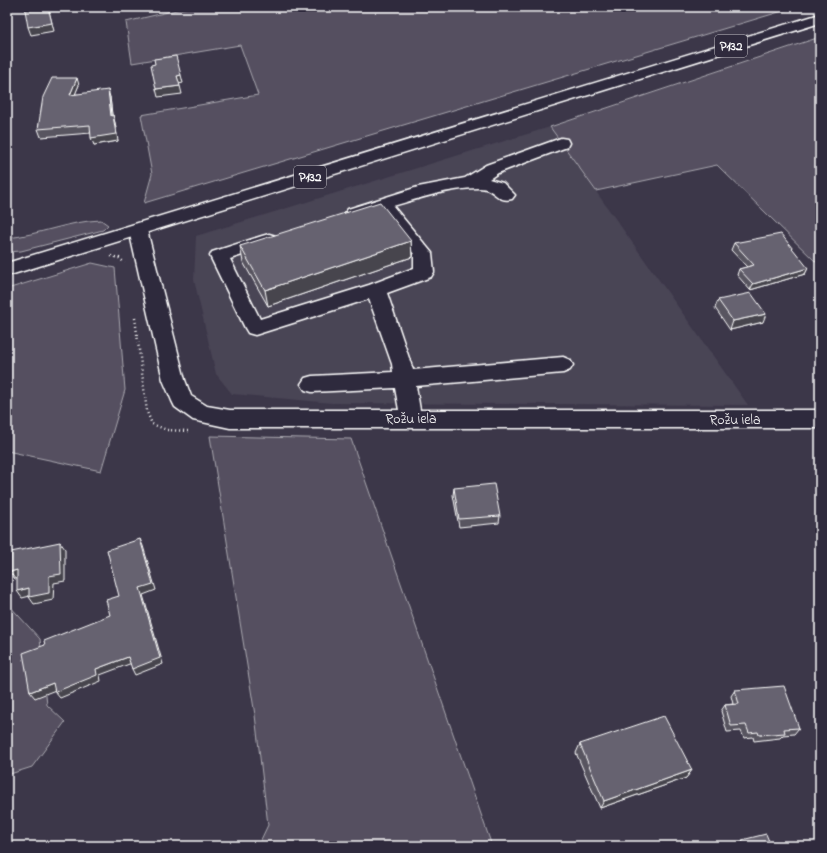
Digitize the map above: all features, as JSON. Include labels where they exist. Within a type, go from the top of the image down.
[{"type":"main road","name":"P132","points":[[7,270],[820,18]]},
{"type":"main road","points":[[471,182],[492,169],[561,143]]},
{"type":"main road","points":[[337,219],[381,204],[445,186],[471,182],[495,185],[506,195]]},
{"type":"main road","points":[[285,235],[219,256],[255,328],[376,290],[424,272],[423,253],[381,204]]},
{"type":"main road","name":"Rožu iela","points":[[138,230],[174,380],[183,401],[201,414],[230,419],[820,419]]},
{"type":"main road","points":[[376,290],[402,364],[411,419]]},
{"type":"main road","points":[[312,384],[405,379],[562,365]]},
{"type":"shaded area","points":[[189,7],[796,7],[144,203],[152,174],[141,115],[258,95],[240,45],[132,63],[126,22]]},
{"type":"shaded area","points":[[820,37],[820,266],[717,165],[596,191],[550,127]]},
{"type":"shaded area","points":[[550,127],[748,405],[332,403],[232,394],[216,374],[194,280],[196,236]]},
{"type":"shaded area","points":[[101,220],[108,225],[103,230],[21,251],[7,252],[7,238],[77,223]]},
{"type":"shaded area","points":[[92,263],[115,268],[125,390],[101,471],[7,451],[7,289]]},
{"type":"shaded area","points":[[210,436],[351,439],[492,846],[258,846],[268,825],[255,715]]},
{"type":"shaded area","points":[[7,603],[40,639],[47,705],[65,722],[32,767],[7,775]]},
{"type":"building","points":[[48,7],[52,23],[28,27],[25,10]]},
{"type":"building","points":[[176,56],[181,75],[177,76],[180,86],[156,89],[151,65],[155,64],[154,59]]},
{"type":"building","points":[[52,78],[77,78],[70,95],[108,90],[111,116],[113,115],[116,134],[91,138],[90,125],[38,129],[43,97]]},
{"type":"building","points":[[380,202],[411,241],[265,290],[240,246]]},
{"type":"building","points":[[781,234],[808,268],[753,284],[739,269],[754,265],[734,243]]},
{"type":"building","points":[[751,293],[766,314],[733,321],[718,300]]},
{"type":"building","points":[[494,484],[500,516],[459,519],[454,488]]},
{"type":"building","points":[[140,539],[153,584],[140,588],[160,658],[132,669],[128,657],[96,669],[97,675],[55,692],[53,683],[30,692],[23,653],[45,645],[44,641],[110,615],[106,600],[119,596],[107,550]]},
{"type":"building","points":[[60,542],[61,574],[49,576],[49,593],[29,597],[29,588],[17,591],[17,570],[10,572],[11,552]]},
{"type":"building","points":[[784,686],[799,728],[784,729],[785,733],[759,735],[758,732],[749,733],[746,725],[731,726],[725,705],[739,704],[735,690]]},
{"type":"building","points":[[664,716],[692,770],[604,801],[580,744]]},
{"type":"building","points":[[766,834],[771,846],[729,846],[743,842],[742,840]]}]
